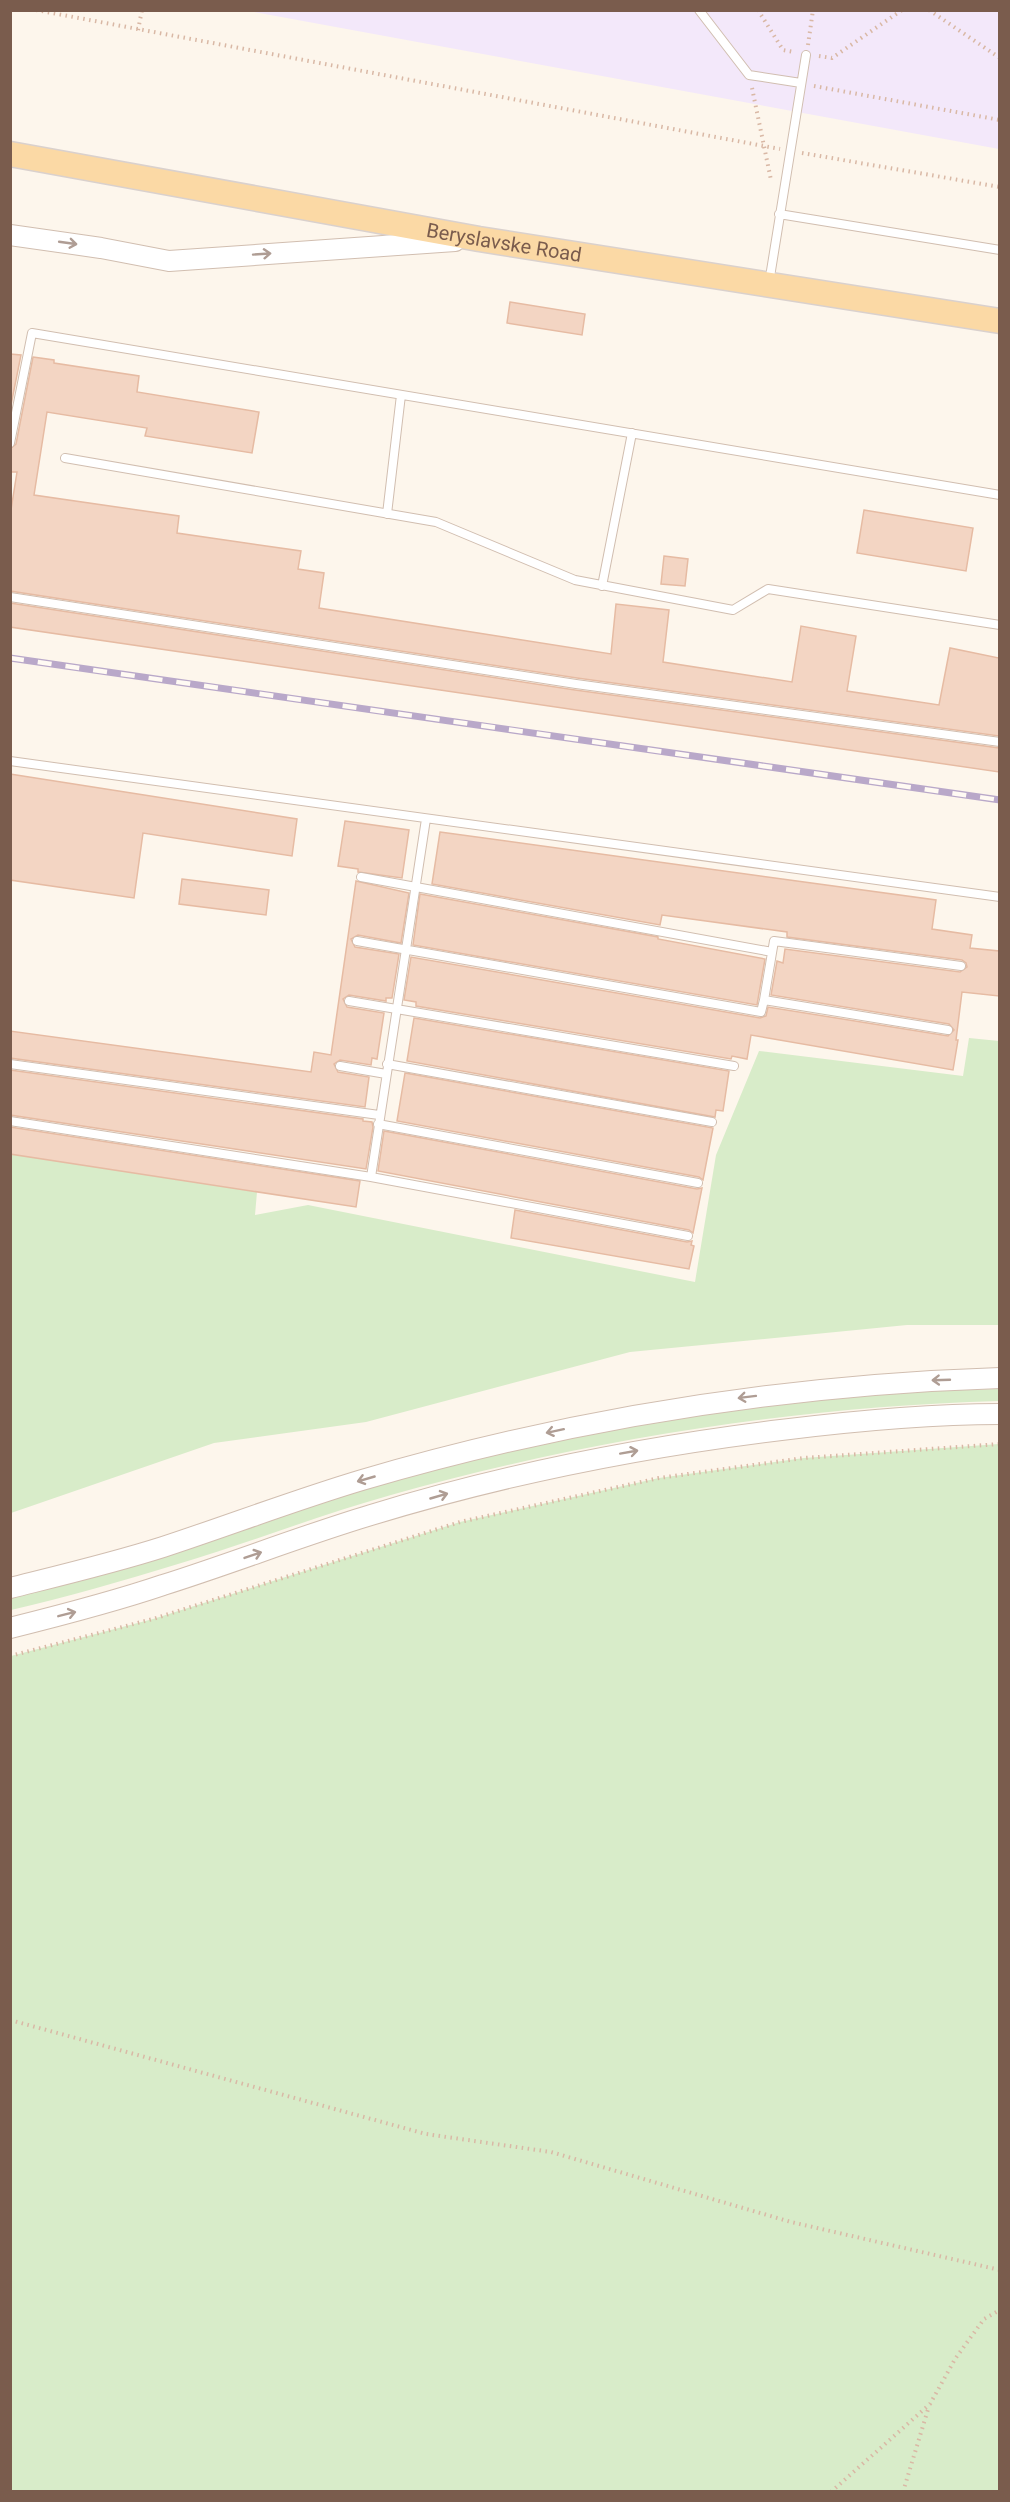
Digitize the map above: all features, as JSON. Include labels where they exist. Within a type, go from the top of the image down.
[{"type":"main road","name":"Beryslavske Road","points":[[10,154],[479,239],[999,321]]},
{"type":"street","points":[[10,235],[170,261],[479,239]]},
{"type":"street","points":[[10,1588],[162,1547],[362,1480],[496,1445],[620,1417],[728,1399],[827,1388],[910,1381],[999,1378]]},
{"type":"street","points":[[10,1628],[161,1586],[370,1515],[471,1487],[586,1460],[694,1440],[797,1428],[898,1417],[999,1414]]},
{"type":"lane","points":[[699,10],[749,75],[801,83]]},
{"type":"lane","points":[[769,285],[806,55]]},
{"type":"lane","points":[[779,214],[999,250]]},
{"type":"lane","points":[[10,442],[32,333],[999,495]]},
{"type":"lane","points":[[387,514],[401,395]]},
{"type":"lane","points":[[602,586],[632,433]]},
{"type":"lane","points":[[65,458],[436,522],[575,580],[733,610],[768,589],[999,625]]},
{"type":"lane","points":[[10,597],[576,684],[999,742]]},
{"type":"lane","points":[[10,761],[999,897]]},
{"type":"lane","points":[[371,1177],[426,819]]},
{"type":"lane","points":[[361,877],[772,952]]},
{"type":"lane","points":[[357,941],[761,1012],[774,941],[961,966]]},
{"type":"lane","points":[[764,1000],[948,1030]]},
{"type":"lane","points":[[350,1001],[734,1066]]},
{"type":"lane","points":[[10,1064],[379,1115]]},
{"type":"lane","points":[[387,1064],[712,1122]]},
{"type":"lane","points":[[340,1066],[386,1074]]},
{"type":"lane","points":[[10,1121],[371,1177],[687,1236]]},
{"type":"lane","points":[[378,1124],[698,1183]]},
{"type":"path","points":[[36,10],[764,147],[999,187]]},
{"type":"path","points":[[138,30],[142,10]]},
{"type":"path","points":[[758,10],[783,50],[832,58],[902,10]]},
{"type":"path","points":[[806,55],[813,10]]},
{"type":"path","points":[[929,10],[999,58]]},
{"type":"path","points":[[749,75],[772,180]]},
{"type":"path","points":[[801,83],[999,120]]},
{"type":"path","points":[[10,1656],[153,1619],[460,1522],[659,1478],[804,1458],[999,1443]]},
{"type":"path","points":[[10,2020],[426,2134],[550,2152],[791,2222],[999,2270]]},
{"type":"path","points":[[903,2492],[930,2404],[955,2359],[984,2319],[999,2310]]},
{"type":"path","points":[[831,2492],[930,2404]]},
{"type":"shaded area","points":[[249,11],[999,11],[999,149]]},
{"type":"green space","points":[[969,1038],[999,1041],[999,1325],[907,1325],[630,1352],[366,1422],[214,1443],[11,1513],[10,1154],[257,1192],[255,1215],[308,1205],[695,1282],[716,1155],[759,1051],[963,1076]]},
{"type":"green space","points":[[999,1389],[999,1401],[845,1410],[769,1419],[692,1429],[541,1458],[391,1495],[157,1570],[11,1610],[10,1598],[53,1587],[259,1521],[384,1484],[535,1446],[688,1416],[766,1405],[843,1396]]},
{"type":"green space","points":[[999,1444],[999,2491],[11,2491],[11,1656],[153,1619],[460,1522],[659,1478],[804,1458]]},
{"type":"building","points":[[510,302],[585,314],[582,335],[507,323]]},
{"type":"building","points":[[10,354],[21,355],[10,410]]},
{"type":"building","points":[[33,357],[54,360],[54,363],[139,376],[137,392],[259,412],[252,453],[145,436],[147,428],[47,412],[34,495],[179,516],[177,533],[301,551],[298,569],[324,573],[319,608],[611,654],[616,604],[669,610],[663,662],[792,682],[801,626],[856,636],[847,691],[939,705],[950,648],[999,658],[999,736],[577,678],[10,591],[10,516],[17,472],[10,472],[10,449],[16,444]]},
{"type":"building","points":[[864,510],[973,528],[966,571],[857,553]]},
{"type":"building","points":[[664,556],[688,559],[685,586],[661,584]]},
{"type":"building","points":[[10,603],[575,690],[999,748],[999,772],[10,627]]},
{"type":"building","points":[[10,774],[297,819],[292,856],[143,833],[134,898],[10,880]]},
{"type":"building","points":[[345,821],[409,830],[402,878],[358,872],[358,869],[338,866]]},
{"type":"building","points":[[440,832],[936,900],[932,929],[972,935],[970,948],[999,951],[999,996],[962,992],[953,1070],[751,1035],[747,1059],[732,1056],[731,1059],[416,1006],[416,1002],[404,1000],[411,957],[760,1018],[766,1016],[768,1007],[948,1036],[954,1030],[949,1024],[771,995],[777,961],[783,963],[785,949],[960,972],[967,967],[962,960],[787,937],[787,932],[662,915],[660,925],[432,884]]},
{"type":"building","points":[[182,879],[269,890],[266,915],[179,904]]},
{"type":"building","points":[[356,881],[409,893],[401,943],[358,935],[351,939],[355,947],[399,954],[392,998],[386,998],[386,1001],[349,995],[343,999],[347,1007],[384,1013],[377,1059],[372,1058],[371,1065],[340,1060],[334,1064],[338,1072],[369,1077],[365,1107],[10,1058],[10,1031],[311,1072],[314,1052],[331,1055]]},
{"type":"building","points":[[420,894],[658,937],[658,939],[765,959],[757,1005],[413,945]]},
{"type":"building","points":[[414,1018],[729,1071],[723,1111],[716,1110],[715,1117],[407,1061]]},
{"type":"building","points":[[10,1070],[363,1119],[363,1121],[372,1122],[373,1127],[366,1169],[10,1115]]},
{"type":"building","points":[[405,1073],[713,1128],[703,1180],[699,1177],[397,1121]]},
{"type":"building","points":[[10,1127],[360,1181],[356,1207],[10,1154]]},
{"type":"building","points":[[384,1131],[697,1189],[702,1188],[693,1233],[689,1230],[378,1171]]},
{"type":"building","points":[[515,1210],[687,1242],[692,1241],[691,1245],[694,1246],[689,1269],[511,1238]]},
{"type":"railway","points":[[10,658],[1000,800]]}]
